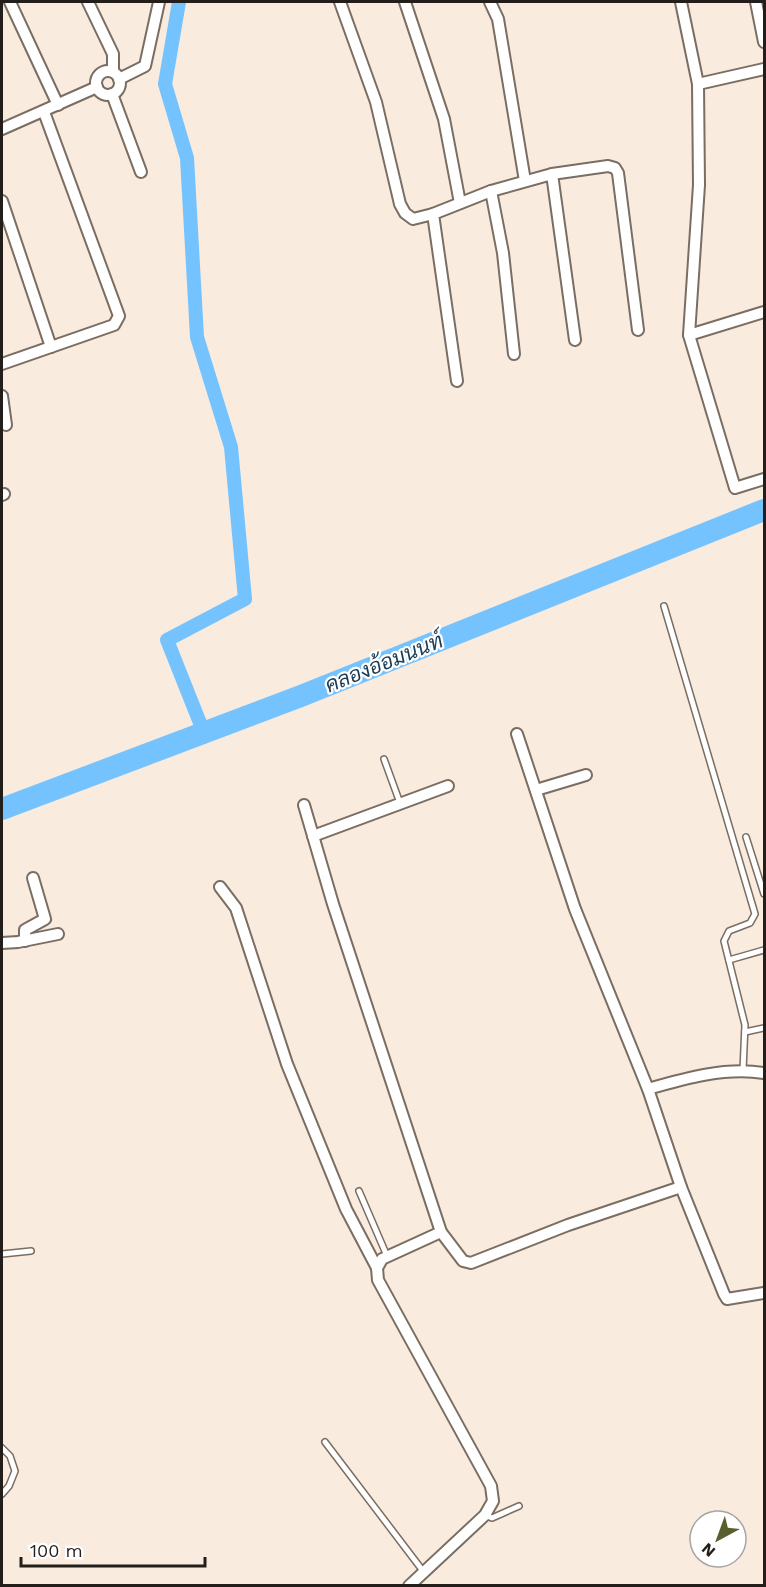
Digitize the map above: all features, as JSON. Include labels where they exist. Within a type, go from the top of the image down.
[{"type":"street","points":[[10,2],[58,105]]},
{"type":"street","points":[[88,2],[113,54],[119,88],[112,94],[103,93],[97,87]]},
{"type":"street","points":[[2,129],[97,87],[101,74],[116,75],[146,66],[159,2]]},
{"type":"street","points":[[340,2],[376,102],[400,204],[405,213],[413,219],[433,214],[491,191],[552,174],[608,166],[615,168],[618,173],[638,330]]},
{"type":"street","points":[[405,2],[444,119],[460,203]]},
{"type":"street","points":[[490,2],[498,19],[525,181]]},
{"type":"street","points":[[681,2],[698,84],[699,184],[689,335],[735,488],[765,479]]},
{"type":"street","points":[[756,2],[765,42]]},
{"type":"street","points":[[698,84],[765,69]]},
{"type":"street","points":[[112,94],[141,172]]},
{"type":"street","points":[[2,364],[114,325],[119,316],[44,112]]},
{"type":"street","points":[[552,174],[575,340]]},
{"type":"street","points":[[491,191],[503,253],[514,354]]},
{"type":"street","points":[[2,201],[51,347]]},
{"type":"street","points":[[433,214],[457,381]]},
{"type":"street","points":[[689,335],[765,312]]},
{"type":"street","points":[[2,396],[6,425]]},
{"type":"street","points":[[517,734],[575,909],[648,1089],[681,1187],[727,1299],[765,1293]]},
{"type":"street","points":[[536,790],[586,775]]},
{"type":"street","points":[[313,836],[448,786]]},
{"type":"street","points":[[304,805],[441,1232],[463,1262],[471,1263],[568,1225],[681,1187]]},
{"type":"street","points":[[25,941],[26,930],[45,919],[33,878]]},
{"type":"street","points":[[220,887],[236,908],[287,1064],[346,1209],[377,1268],[378,1280],[491,1486],[493,1501],[485,1515],[409,1586]]},
{"type":"street","points":[[2,943],[58,934]]},
{"type":"street","points":[[648,1089],[713,1073],[743,1070],[765,1073]]},
{"type":"street","points":[[377,1268],[387,1256],[441,1232]]},
{"type":"lane","points":[[664,606],[755,914],[750,923],[724,936],[745,1032],[743,1070]]},
{"type":"lane","points":[[384,759],[400,803]]},
{"type":"lane","points":[[746,837],[764,893]]},
{"type":"lane","points":[[729,960],[765,950]]},
{"type":"lane","points":[[745,1032],[765,1028]]},
{"type":"lane","points":[[359,1191],[387,1256]]},
{"type":"lane","points":[[2,1254],[31,1251]]},
{"type":"lane","points":[[325,1442],[423,1571]]},
{"type":"lane","points":[[2,1448],[10,1456],[15,1471],[9,1486],[2,1494]]},
{"type":"lane","points":[[485,1515],[492,1518],[519,1506]]},
{"type":"waterway","points":[[179,2],[165,84],[187,158],[197,337],[231,447],[245,599],[167,640],[204,733]]},
{"type":"waterway","name":"คลองอ้อมนนท์","points":[[2,809],[301,696],[764,510]]}]
